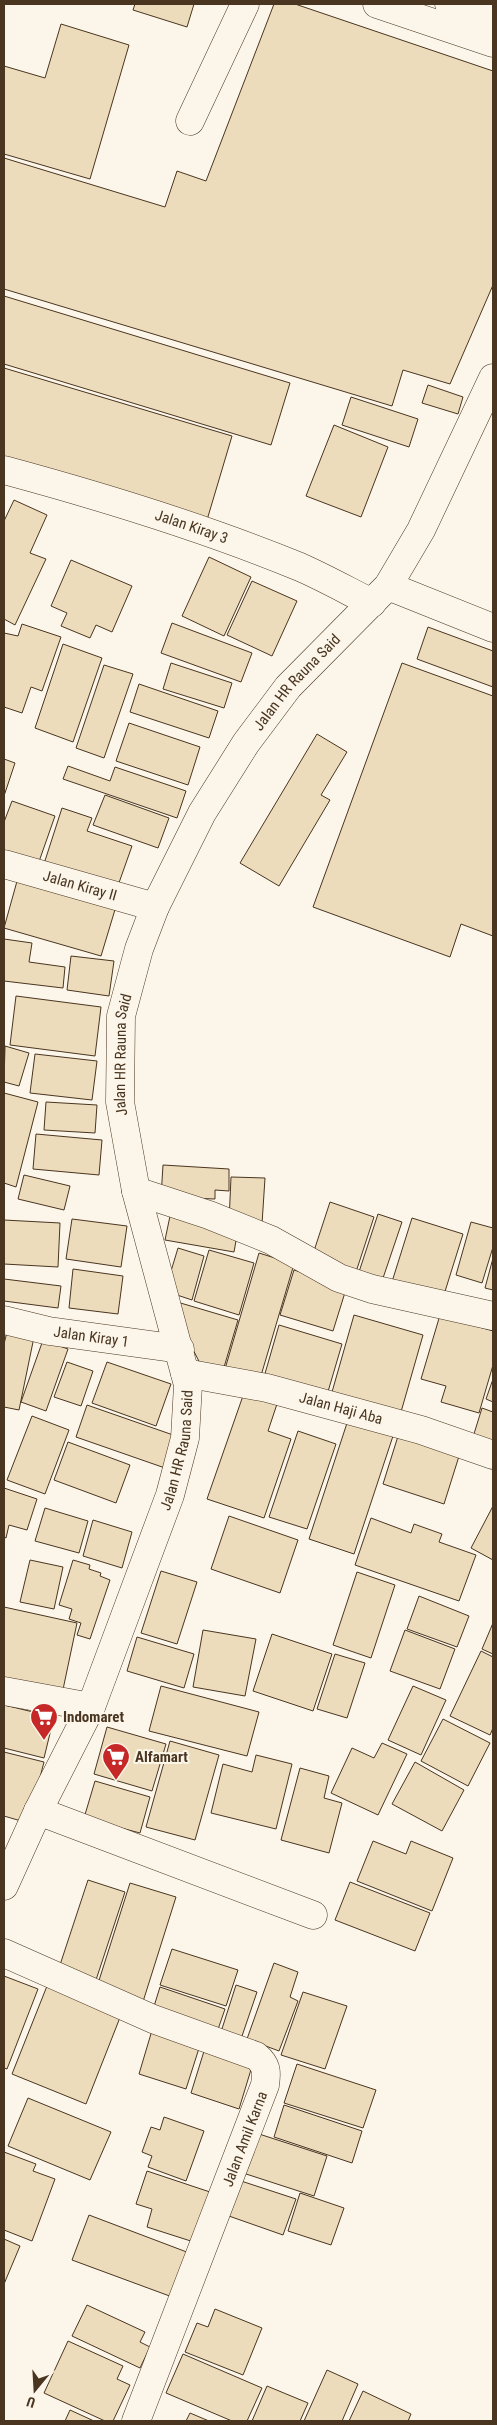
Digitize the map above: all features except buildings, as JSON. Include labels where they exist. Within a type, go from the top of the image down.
[{"type":"street","points":[[190,121],[244,4]]},
{"type":"street","points":[[377,4],[493,43]]},
{"type":"street","points":[[449,4],[493,18]]},
{"type":"street","name":"Jalan HR Rauna Said","points":[[4,1886],[38,1810],[91,1707],[170,1495],[185,1438],[188,1385],[136,1191],[120,1102],[121,1016],[140,949],[155,907],[202,812],[246,743],[288,687],[380,595],[421,530],[493,378]]},
{"type":"street","name":"Jalan Kiray 3","points":[[4,470],[72,488],[251,548],[380,595],[493,628]]},
{"type":"street","name":"Jalan Kiray II","points":[[4,864],[155,907]]},
{"type":"street","points":[[136,1191],[209,1215],[271,1240],[339,1278],[372,1289],[493,1316]]},
{"type":"street","name":"Jalan Kiray 1","points":[[4,1320],[182,1361]]},
{"type":"street","name":"Jalan Haji Aba","points":[[182,1361],[268,1388],[421,1430],[493,1455]]},
{"type":"street","points":[[4,1691],[91,1707]]},
{"type":"street","points":[[38,1810],[313,1915]]},
{"type":"street","name":"Jalan Amil Karna","points":[[4,1953],[153,2019],[256,2056],[264,2063],[267,2071],[265,2085],[136,2421]]},
{"type":"place","name":"Indomaret","points":[[44,1741]]},
{"type":"place","name":"Alfamart","points":[[116,1781]]}]
